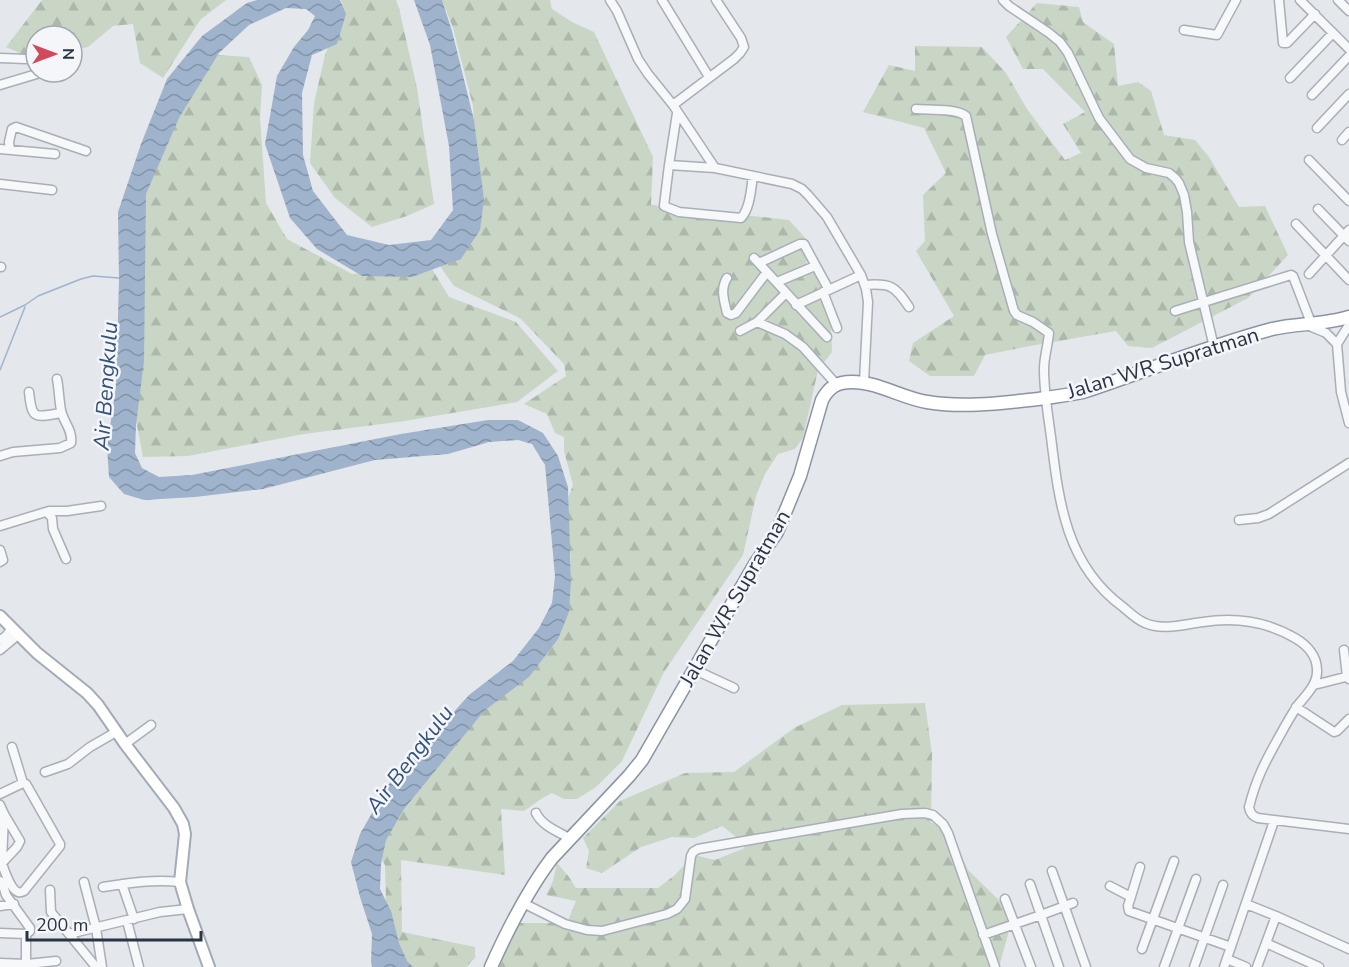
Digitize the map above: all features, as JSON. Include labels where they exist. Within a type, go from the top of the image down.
[{"type":"highway","name":"Jalan WR Supratman","points":[[491,967],[507,933],[543,869],[642,760],[755,564],[777,532],[800,476],[822,400],[826,392],[836,384],[864,382],[914,399],[945,404],[996,404],[1046,398],[1083,392],[1274,329],[1349,317]]},
{"type":"main road","points":[[0,616],[37,653],[87,693],[98,705],[174,807],[183,824],[185,834],[180,882],[208,967]]},
{"type":"street","points":[[610,0],[621,18],[638,59],[715,168]]},
{"type":"street","points":[[662,0],[709,78]]},
{"type":"street","points":[[716,0],[744,47],[734,59],[675,109],[664,206],[679,212],[741,218],[746,210],[753,176]]},
{"type":"street","points":[[1004,0],[1009,6],[1060,42],[1068,53],[1099,118],[1130,159],[1146,168],[1169,173],[1179,183],[1186,204],[1189,242],[1214,347]]},
{"type":"street","points":[[1184,30],[1217,35],[1236,0]]},
{"type":"street","points":[[1279,0],[1283,43],[1287,43],[1315,14]]},
{"type":"street","points":[[1300,0],[1349,49]]},
{"type":"street","points":[[1338,0],[1349,11]]},
{"type":"street","points":[[1290,78],[1334,33]]},
{"type":"street","points":[[1312,95],[1349,56]]},
{"type":"street","points":[[0,58],[24,59]]},
{"type":"street","points":[[0,85],[24,78]]},
{"type":"street","points":[[1317,128],[1349,94]]},
{"type":"street","points":[[916,109],[947,111],[966,116],[990,224],[1014,311],[1049,333],[1044,368],[1055,472],[1066,526],[1089,574],[1114,601],[1139,620],[1153,626],[1171,627],[1242,619],[1274,627],[1304,643],[1315,659],[1318,674],[1314,685],[1296,707],[1261,771],[1249,807],[1254,817],[1349,829]]},
{"type":"street","points":[[10,149],[12,129],[16,127],[86,151]]},
{"type":"street","points":[[1342,140],[1349,132]]},
{"type":"street","points":[[0,149],[55,154]]},
{"type":"street","points":[[1310,160],[1349,201]]},
{"type":"street","points":[[669,165],[715,168],[781,181],[802,189],[817,204],[827,217],[865,285],[868,302],[864,382]]},
{"type":"street","points":[[0,184],[52,190]]},
{"type":"street","points":[[1309,274],[1347,236],[1318,209]]},
{"type":"street","points":[[1296,224],[1349,280]]},
{"type":"street","points":[[827,337],[757,260],[802,243],[816,266],[837,328]]},
{"type":"street","points":[[777,282],[816,266]]},
{"type":"street","points":[[727,278],[723,292],[727,313],[731,315],[736,313],[767,272]]},
{"type":"street","points":[[1175,311],[1291,274],[1306,323],[1326,333],[1337,344]]},
{"type":"street","points":[[796,305],[861,275]]},
{"type":"street","points":[[865,285],[888,285],[900,294],[909,307]]},
{"type":"street","points":[[740,331],[757,322],[786,293]]},
{"type":"street","points":[[757,322],[785,334],[803,347],[836,384]]},
{"type":"street","points":[[1349,325],[1337,344],[1341,392],[1349,423]]},
{"type":"street","points":[[0,456],[13,452],[60,448],[71,443],[70,432],[61,413],[57,379]]},
{"type":"street","points":[[29,392],[31,408],[35,414],[39,416],[61,413]]},
{"type":"street","points":[[1239,520],[1269,514],[1349,464]]},
{"type":"street","points":[[0,526],[47,512],[101,506]]},
{"type":"street","points":[[47,512],[52,518],[53,529],[66,559]]},
{"type":"street","points":[[0,550],[3,558],[0,562]]},
{"type":"street","points":[[0,640],[16,631]]},
{"type":"street","points":[[0,650],[16,631]]},
{"type":"street","points":[[1314,685],[1348,677],[1344,650]]},
{"type":"street","points":[[693,669],[735,688]]},
{"type":"street","points":[[1296,707],[1334,732],[1338,731],[1349,719]]},
{"type":"street","points":[[125,744],[151,725]]},
{"type":"street","points":[[45,772],[68,764],[90,747],[116,732]]},
{"type":"street","points":[[4,881],[18,892],[24,891],[60,846],[29,788],[23,783],[12,747]]},
{"type":"street","points":[[0,794],[23,783]]},
{"type":"street","points":[[2,810],[20,843],[2,863]]},
{"type":"street","points":[[2,810],[2,863],[6,895],[28,924],[30,931],[27,934],[26,965]]},
{"type":"street","points":[[536,813],[538,819],[571,838]]},
{"type":"street","points":[[523,903],[566,924],[587,930],[603,931],[667,914],[677,909],[685,899],[691,856],[698,849],[902,814],[925,813],[939,820],[948,833],[995,967]]},
{"type":"street","points":[[1246,967],[1225,963],[1274,821]]},
{"type":"street","points":[[1142,949],[1174,861]]},
{"type":"street","points":[[1140,867],[1128,906],[1129,911],[1231,947]]},
{"type":"street","points":[[1052,871],[1068,904],[1086,967]]},
{"type":"street","points":[[1164,967],[1196,879]]},
{"type":"street","points":[[103,887],[151,881],[180,882]]},
{"type":"street","points":[[84,882],[96,928],[102,967]]},
{"type":"street","points":[[122,884],[139,967]]},
{"type":"street","points":[[1030,884],[1059,967]]},
{"type":"street","points":[[1194,967],[1223,885]]},
{"type":"street","points":[[1110,886],[1131,897]]},
{"type":"street","points":[[50,890],[51,912],[96,967]]},
{"type":"street","points":[[1005,899],[1031,967]]},
{"type":"street","points":[[0,906],[14,904]]},
{"type":"street","points":[[983,935],[1068,904]]},
{"type":"street","points":[[1246,904],[1349,948]]},
{"type":"street","points":[[69,934],[160,912],[188,909]]},
{"type":"street","points":[[1257,967],[1276,916]]},
{"type":"street","points":[[0,933],[27,934]]},
{"type":"street","points":[[1266,943],[1319,967]]},
{"type":"street","points":[[0,963],[26,965],[56,961]]},
{"type":"green space","points":[[42,0],[226,0],[200,20],[163,78],[140,63],[133,24],[113,26],[84,48],[84,24],[24,24],[24,55],[6,47]]},
{"type":"green space","points":[[341,0],[396,0],[417,88],[434,204],[407,216],[372,227],[335,198],[310,163],[314,103],[325,55],[343,8]]},
{"type":"green space","points":[[442,0],[550,0],[552,9],[594,32],[653,157],[651,205],[789,220],[809,242],[806,266],[826,285],[832,352],[818,370],[803,438],[795,449],[778,454],[765,474],[756,496],[743,555],[664,672],[622,761],[596,787],[577,799],[564,799],[552,793],[524,811],[501,809],[505,875],[401,860],[402,932],[475,947],[475,958],[466,967],[409,967],[402,962],[386,904],[385,865],[375,849],[387,825],[567,600],[571,581],[571,555],[560,520],[573,485],[564,451],[564,437],[555,433],[547,414],[524,404],[566,376],[564,364],[520,318],[454,286],[437,262],[479,202],[473,106],[453,28]]},
{"type":"green space","points":[[1037,3],[1079,7],[1083,22],[1114,44],[1118,86],[1138,82],[1151,91],[1164,135],[1195,140],[1209,157],[1239,207],[1265,206],[1288,255],[1248,298],[1152,348],[1128,346],[1116,331],[985,355],[974,376],[930,376],[909,361],[913,343],[954,316],[916,251],[925,241],[923,195],[946,173],[924,128],[863,112],[889,65],[915,71],[915,46],[982,47],[1006,73],[1027,109],[1065,160],[1081,153],[1063,124],[1085,112],[1043,69],[1023,69],[1006,37]]},
{"type":"green space","points":[[218,55],[249,57],[262,85],[260,117],[266,203],[287,239],[352,274],[432,269],[449,297],[516,322],[558,371],[517,402],[405,421],[304,434],[188,456],[143,457],[135,415],[139,212],[167,135],[199,76]]},
{"type":"green space","points":[[925,703],[932,754],[931,822],[950,833],[968,870],[1007,908],[1009,931],[999,967],[499,967],[519,923],[567,923],[576,901],[546,895],[553,881],[557,863],[576,888],[658,888],[675,875],[694,855],[715,860],[745,848],[722,826],[694,838],[672,837],[641,847],[602,873],[586,868],[589,851],[583,838],[620,801],[685,773],[734,772],[794,728],[842,705]]},
{"type":"water","points":[[257,0],[340,0],[346,14],[337,44],[312,55],[302,93],[303,155],[313,191],[347,235],[389,245],[431,240],[453,210],[449,146],[430,45],[414,0],[442,0],[474,120],[484,200],[480,230],[461,259],[412,277],[362,276],[317,249],[290,218],[265,144],[277,76],[315,16],[306,9],[286,8],[249,25],[219,53],[179,118],[146,194],[144,361],[135,453],[142,468],[159,477],[192,475],[401,434],[488,420],[518,420],[543,433],[558,456],[568,487],[571,581],[569,612],[558,639],[529,677],[484,711],[404,809],[386,840],[381,864],[380,889],[391,911],[399,943],[407,961],[413,967],[372,967],[372,934],[351,862],[360,834],[388,785],[469,695],[513,661],[539,628],[552,603],[555,576],[545,465],[532,444],[518,440],[489,442],[448,454],[375,460],[263,489],[195,497],[144,500],[124,494],[109,477],[107,447],[116,386],[118,212],[141,144],[167,79],[202,36],[247,3]]},
{"type":"waterway","points":[[0,317],[38,296],[81,279],[93,276],[119,278]]},
{"type":"waterway","points":[[0,370],[25,307]]},
{"type":"water label","name":"Air Bengkulu","points":[[105,386]]},
{"type":"water label","name":"Air Bengkulu","points":[[409,759]]}]
